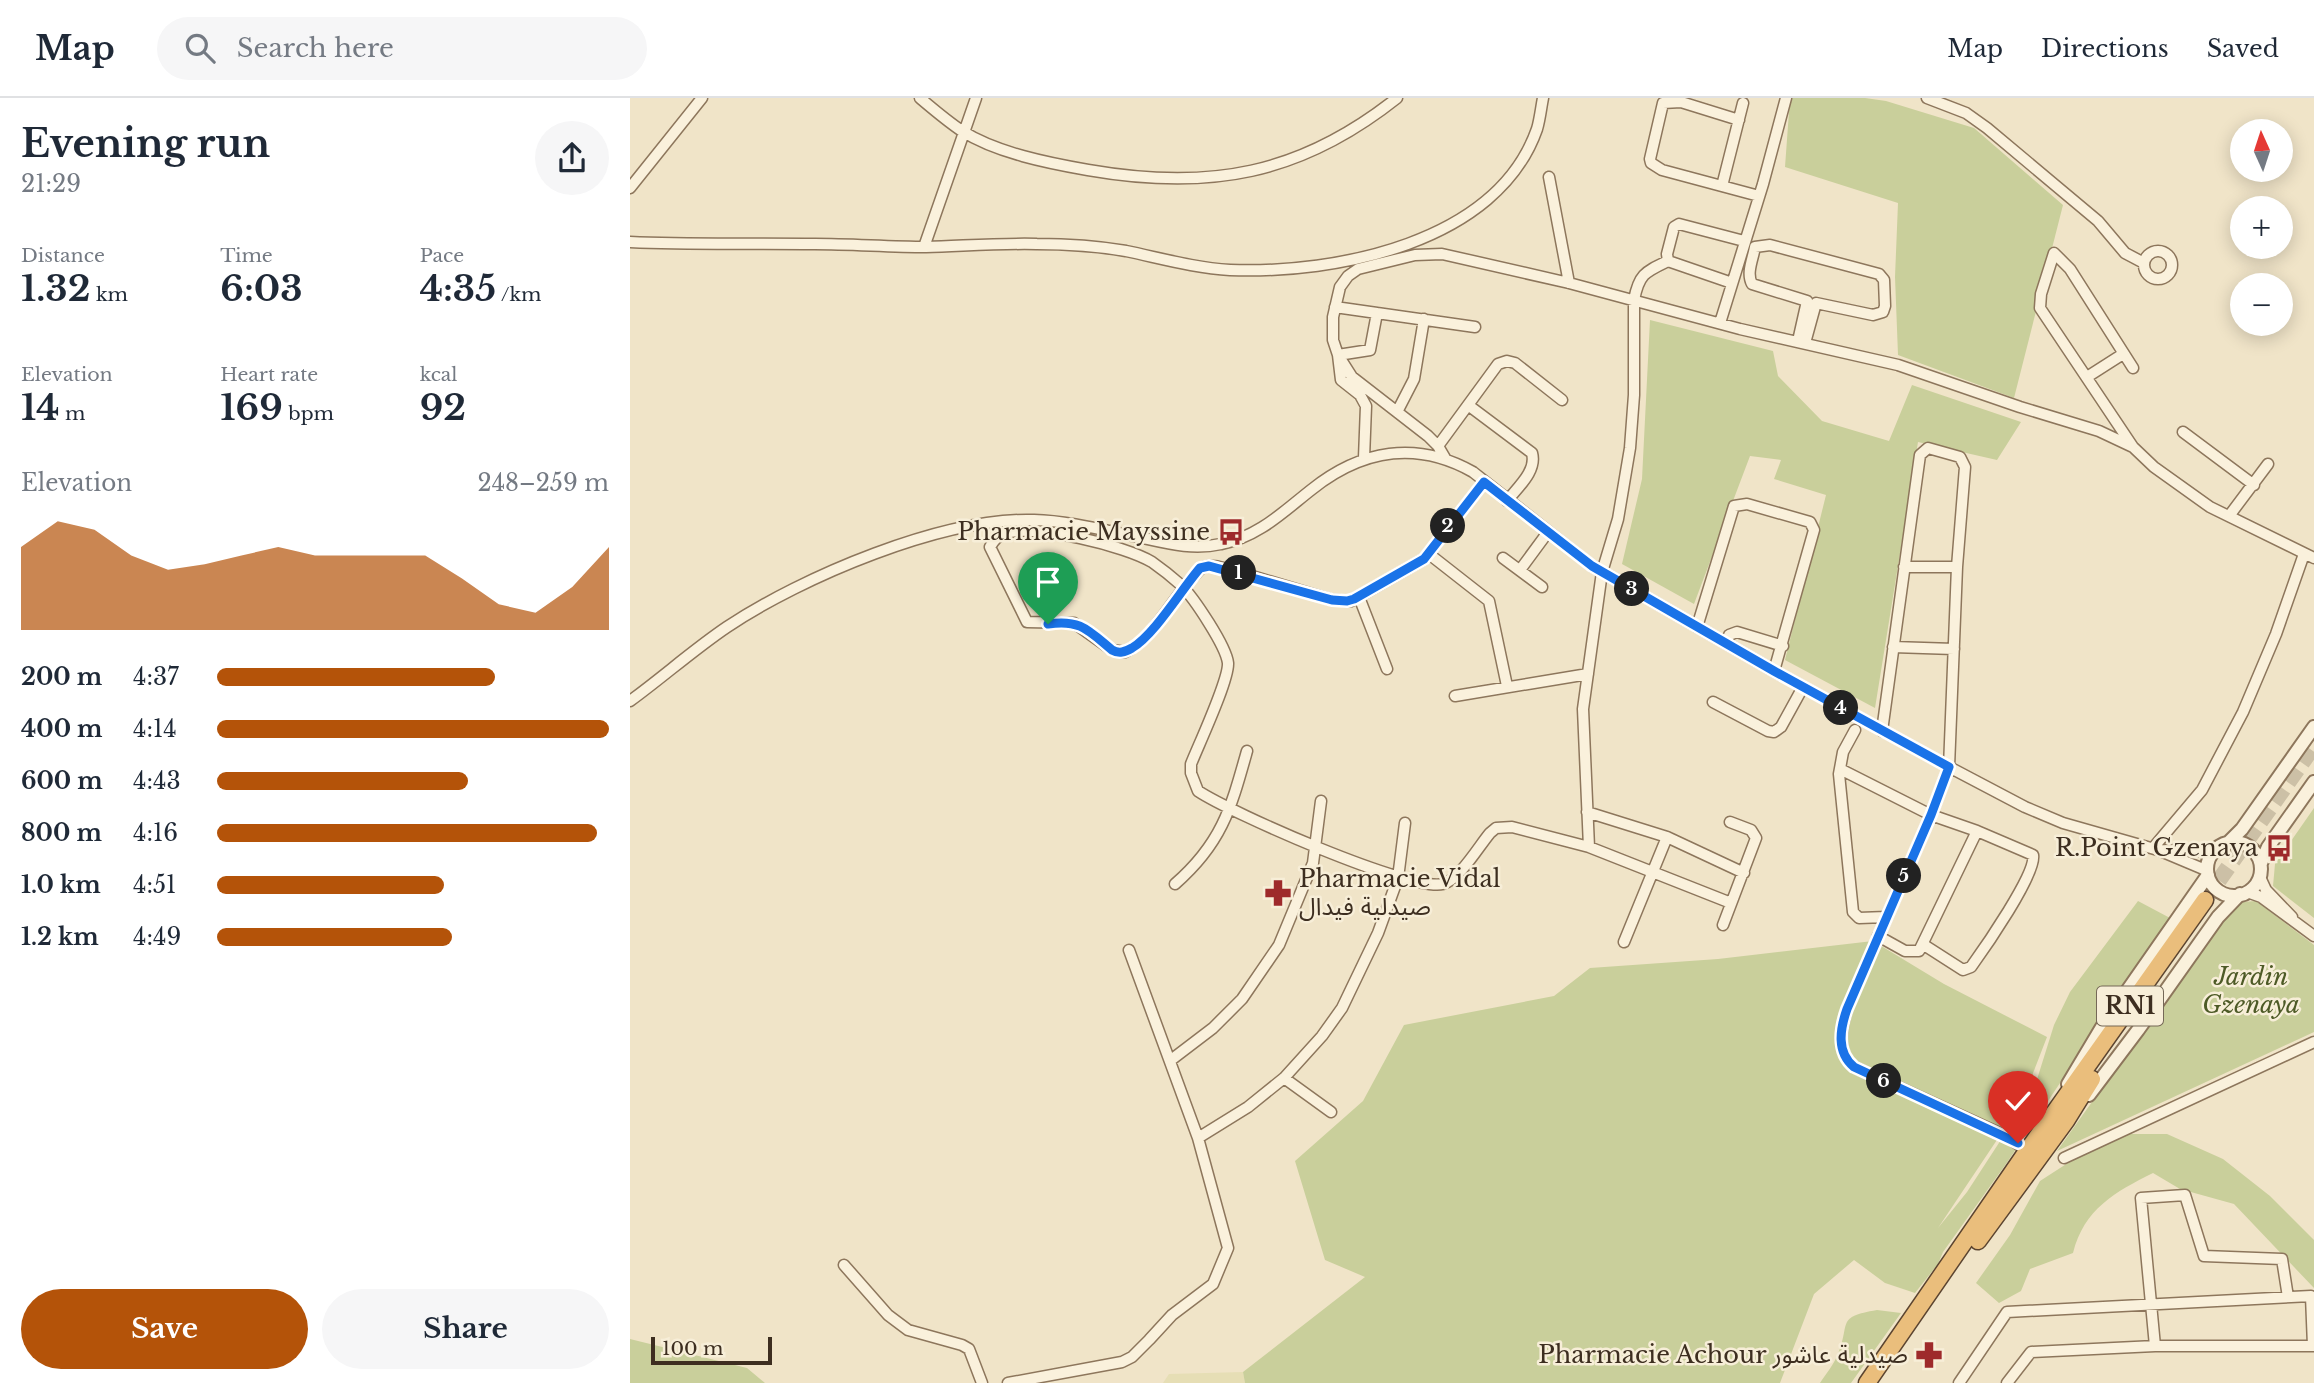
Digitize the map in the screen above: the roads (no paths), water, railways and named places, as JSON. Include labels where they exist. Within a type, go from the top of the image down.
[{"type":"highway","name":"RN1","points":[[1948,1276],[2027,1151],[2084,1090],[2209,903]]},
{"type":"highway","name":"RN1","points":[[1867,1383],[1920,1315],[2060,1117]]},
{"type":"highway","name":"RN1","points":[[1877,1383],[1920,1315]]},
{"type":"street","points":[[630,188],[702,98]]},
{"type":"street","points":[[920,98],[963,131],[1017,154],[1073,167],[1155,179],[1228,177],[1312,152],[1338,140],[1397,98]]},
{"type":"street","points":[[923,247],[976,98]]},
{"type":"street","points":[[630,242],[680,245],[879,244],[923,247],[1070,244],[1209,268],[1303,268],[1394,250],[1435,233],[1474,211],[1507,181],[1524,156],[1538,128],[1543,98]]},
{"type":"street","points":[[1720,323],[1786,98]]},
{"type":"street","points":[[1927,98],[1966,113],[1987,128],[2098,221],[2125,253],[2144,263]]},
{"type":"street","points":[[1739,120],[1681,102],[1667,102],[1660,106],[1651,163],[1662,170],[1759,196]]},
{"type":"street","points":[[1722,186],[1743,103]]},
{"type":"street","points":[[1549,177],[1569,283]]},
{"type":"street","points":[[1668,261],[1667,254],[1674,227],[1679,224],[1744,241]]},
{"type":"street","points":[[1759,245],[1770,245],[1879,274],[1884,280],[1883,312],[1874,315],[1816,303],[1802,342],[1807,301],[1752,284],[1750,281],[1755,247],[1759,245]]},
{"type":"street","points":[[2133,369],[2070,269],[2057,253],[2054,253],[2041,294],[2040,308],[2133,447],[2154,467],[2210,507],[2309,556],[2243,712],[2203,790],[2155,849]]},
{"type":"street","points":[[1364,458],[1366,406],[1360,395],[1341,380],[1333,340],[1335,307],[1340,287],[1348,276],[1358,269],[1415,255],[1442,254],[1569,283],[1928,374],[2020,407],[2099,431],[2133,447]]},
{"type":"street","points":[[1588,847],[1582,729],[1602,572],[1620,510],[1630,448],[1634,395],[1634,300],[1637,287],[1645,272],[1668,261],[1732,283]]},
{"type":"street","points":[[1335,307],[1475,327]]},
{"type":"street","points":[[1338,355],[1370,350],[1377,313]]},
{"type":"street","points":[[1397,412],[1414,379],[1424,319]]},
{"type":"street","points":[[2087,377],[2123,354]]},
{"type":"street","points":[[1338,355],[1352,377],[1438,446],[1445,458]]},
{"type":"street","points":[[1438,446],[1498,364],[1507,361],[1515,363],[1562,400]]},
{"type":"street","points":[[1468,405],[1532,453],[1533,468],[1507,501]]},
{"type":"street","points":[[2183,432],[2254,485]]},
{"type":"street","points":[[1882,731],[1920,455],[1928,448],[1960,457],[1965,467],[1957,567],[1949,767],[1845,1017],[1841,1044],[1846,1059],[1859,1069],[2008,1137],[2027,1151]]},
{"type":"street","points":[[630,701],[703,644],[766,603],[834,570],[913,542],[993,522],[1030,520],[1071,524],[1166,544],[1196,547],[1221,544],[1251,534],[1329,476],[1364,458],[1398,453],[1421,454],[1445,458],[1473,472],[1602,572],[1949,767],[2025,807],[2063,823],[2155,849],[2208,873]]},
{"type":"street","points":[[2229,516],[2268,464]]},
{"type":"street","points":[[1484,482],[1429,554],[1411,568],[1359,597],[1347,601],[1332,600],[1209,566],[1200,568],[1183,587],[1140,642],[1130,650],[1117,653],[1074,623],[1027,622],[990,547],[1000,536],[1010,532],[1059,534],[1136,554],[1151,561],[1183,587],[1223,645],[1228,665],[1191,764],[1191,773],[1198,791],[1231,809],[1398,878],[1438,885],[1448,883],[1490,833],[1496,828],[1512,827],[1588,847],[1731,903]]},
{"type":"street","points":[[1697,627],[1731,510],[1737,503],[1810,522],[1814,530],[1774,671]]},
{"type":"street","points":[[1520,570],[1548,532]]},
{"type":"street","points":[[1429,554],[1489,601],[1507,686]]},
{"type":"street","points":[[1503,558],[1542,587]]},
{"type":"street","points":[[1904,567],[1957,567]]},
{"type":"street","points":[[1359,597],[1388,669]]},
{"type":"street","points":[[1727,644],[1729,635],[1737,632],[1783,646]]},
{"type":"street","points":[[1893,647],[1954,649]]},
{"type":"street","points":[[1455,696],[1588,674]]},
{"type":"street","points":[[1713,702],[1774,732],[1781,727],[1803,687]]},
{"type":"street","points":[[2155,849],[2201,851],[2216,849],[2228,843],[2242,829],[2314,727]]},
{"type":"street","points":[[1855,730],[1843,752],[1840,769],[1853,912],[1858,918],[1886,917]]},
{"type":"street","points":[[1175,884],[1191,871],[1210,847],[1231,809],[1247,751]]},
{"type":"street","points":[[1840,769],[1931,815],[2033,855],[2034,862],[2028,875],[1969,970],[1963,970],[1923,945]]},
{"type":"street","points":[[2060,1117],[2078,1110],[2222,911],[2253,888],[2260,877],[2261,863],[2268,847],[2314,782]]},
{"type":"street","points":[[1171,1059],[1195,1043],[1230,1012],[1260,975],[1279,945],[1308,877],[1316,846],[1321,801]]},
{"type":"street","points":[[1587,812],[1667,837],[1744,873]]},
{"type":"street","points":[[1199,1138],[1248,1107],[1284,1078],[1322,1036],[1342,1008],[1378,933],[1398,878],[1405,822]]},
{"type":"street","points":[[1723,925],[1756,838],[1751,830],[1730,822]]},
{"type":"street","points":[[1878,936],[1912,952],[1919,951],[1977,831]]},
{"type":"street","points":[[1624,942],[1667,837]]},
{"type":"street","points":[[2228,843],[2245,844],[2258,855],[2261,863]]},
{"type":"street","points":[[2216,849],[2209,860],[2208,873],[2212,884],[2222,892],[2260,897],[2294,920]]},
{"type":"street","points":[[2060,1117],[2091,1043],[2208,873]]},
{"type":"street","points":[[2260,877],[2266,890],[2294,920],[2314,936]]},
{"type":"street","points":[[1008,1383],[1122,1362],[1132,1357],[1172,1315],[1213,1284],[1222,1268],[1228,1241],[1199,1138],[1129,950]]},
{"type":"street","points":[[2064,1158],[2314,1042]]},
{"type":"street","points":[[1284,1078],[1331,1112]]},
{"type":"street","points":[[2155,1346],[2141,1198],[2185,1195],[2204,1256],[2282,1259],[2288,1297]]},
{"type":"street","points":[[844,1265],[888,1315],[908,1330],[969,1349],[982,1383]]},
{"type":"street","points":[[1959,1383],[2007,1312],[2312,1296],[2313,1346],[2155,1346],[2031,1352],[2007,1383]]},
{"type":"tunnel","points":[[2205,900],[2314,746]]},
{"type":"place","name":"Pharmacie Mayssine","points":[[1231,532]]},
{"type":"place","name":"R.Point Gzenaya","points":[[2279,848]]},
{"type":"place","name":"Pharmacie Vidal صيدلية فيدال","points":[[1278,893]]},
{"type":"place","name":"Pharmacie Achour صيدلية عاشور","points":[[1929,1355]]},
{"type":"park label","name":"Jardin Gzenaya","points":[[2251,991]]}]
